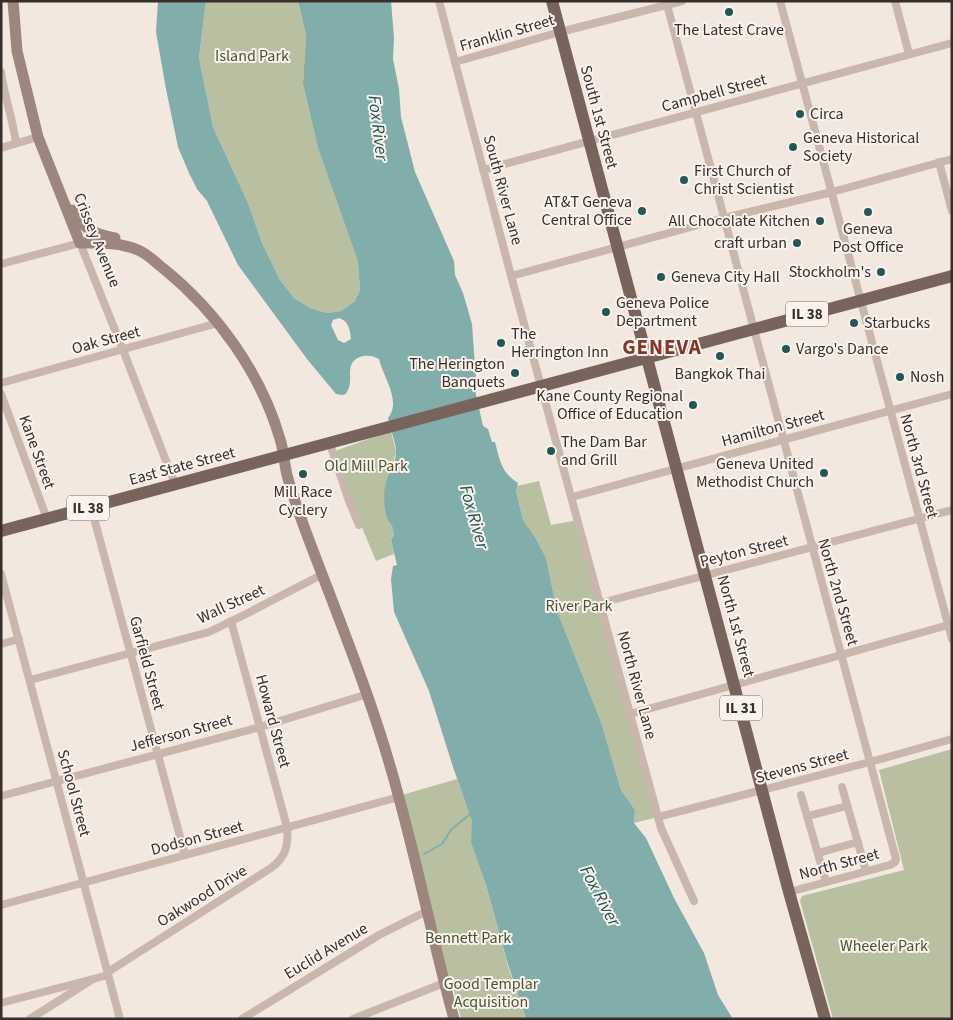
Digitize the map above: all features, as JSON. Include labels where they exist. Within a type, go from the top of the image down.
[{"type":"main road","name":"Crissey Avenue","points":[[13,1],[16,51],[38,136],[80,243]]},
{"type":"main road","name":"South 1st Street","points":[[552,1],[647,357]]},
{"type":"main road","points":[[54,176],[81,224],[97,234],[122,240],[149,256],[187,288],[218,323],[243,358],[258,385],[281,441],[288,476],[302,520],[368,694],[399,797],[454,1019]]},
{"type":"main road","points":[[80,243],[114,243],[138,250]]},
{"type":"main road","name":"IL 38","points":[[283,456],[952,276]]},
{"type":"main road","name":"North 1st Street","points":[[647,357],[789,892],[825,1019]]},
{"type":"main road","name":"East State Street","points":[[1,531],[283,456]]},
{"type":"street","name":"South River Lane","points":[[439,1],[541,386]]},
{"type":"street","name":"Franklin Street","points":[[455,62],[667,3],[682,1]]},
{"type":"street","name":"North 3rd Street","points":[[780,1],[919,519],[950,624],[952,639]]},
{"type":"street","points":[[895,1],[909,54]]},
{"type":"street","name":"North 2nd Street","points":[[667,3],[782,440],[896,859],[894,862]]},
{"type":"street","name":"Campbell Street","points":[[483,170],[952,42]]},
{"type":"street","points":[[1,72],[14,122],[16,143]]},
{"type":"street","points":[[1,148],[38,136]]},
{"type":"street","points":[[511,276],[952,159]]},
{"type":"street","points":[[939,162],[952,211]]},
{"type":"street","points":[[1,264],[80,243]]},
{"type":"street","name":"Crissey Avenue","points":[[80,243],[175,484]]},
{"type":"street","name":"Oak Street","points":[[1,382],[218,323]]},
{"type":"street","name":"North River Lane","points":[[541,386],[661,828],[694,901]]},
{"type":"street","name":"Kane Street","points":[[1,394],[47,519]]},
{"type":"street","name":"Hamilton Street","points":[[572,497],[952,394]]},
{"type":"street","points":[[330,444],[359,525]]},
{"type":"street","name":"Garfield Street","points":[[91,507],[185,855]]},
{"type":"street","name":"Peyton Street","points":[[601,603],[952,510]]},
{"type":"street","name":"School Street","points":[[1,574],[85,882],[120,1019]]},
{"type":"street","name":"Wall Street","points":[[30,680],[209,632],[323,574]]},
{"type":"street","name":"Howard Street","points":[[232,621],[286,827]]},
{"type":"street","points":[[630,714],[842,656],[950,624]]},
{"type":"street","points":[[1,644],[19,639]]},
{"type":"street","name":"Jefferson Street","points":[[1,796],[260,727],[368,694]]},
{"type":"street","name":"Stevens Street","points":[[658,817],[870,762],[952,738]]},
{"type":"street","points":[[842,788],[866,872]]},
{"type":"street","points":[[801,794],[826,882]]},
{"type":"street","name":"Dodson Street","points":[[1,905],[399,797]]},
{"type":"street","points":[[808,816],[847,806]]},
{"type":"street","name":"Oakwood Drive","points":[[30,1019],[93,979],[108,973],[279,862],[288,845],[286,827]]},
{"type":"street","points":[[818,853],[858,842]]},
{"type":"street","name":"North Street","points":[[789,892],[866,872],[894,862]]},
{"type":"street","name":"Euclid Avenue","points":[[242,1019],[379,935],[427,911]]},
{"type":"street","points":[[1,1003],[93,979]]},
{"type":"street","points":[[353,1019],[444,983]]},
{"type":"green space","name":"Island Park","points":[[206,1],[298,1],[306,35],[303,84],[318,148],[358,262],[360,290],[355,301],[341,311],[327,313],[310,308],[294,298],[280,280],[262,243],[248,203],[213,127],[199,58]]},
{"type":"green space","name":"Old Mill Park","points":[[391,431],[396,452],[386,483],[394,535],[391,540],[394,554],[376,561],[351,501],[335,451]]},
{"type":"green space","name":"River Park","points":[[539,481],[551,525],[578,520],[658,817],[634,823],[635,810],[621,790],[601,722],[557,611],[546,558],[523,520],[516,491],[517,486]]},
{"type":"green space","name":"Wheeler Park","points":[[952,749],[952,1019],[833,1019],[800,901],[802,896],[904,870],[879,770]]},
{"type":"green space","name":"Bennett Park","points":[[457,779],[473,820],[471,843],[486,885],[507,963],[526,1019],[461,1019],[451,978],[446,979],[402,795]]},
{"type":"water","name":"Fox River","points":[[158,1],[206,1],[199,58],[213,127],[248,203],[262,243],[280,280],[294,298],[310,308],[327,313],[341,311],[355,301],[360,290],[358,262],[318,148],[303,84],[306,35],[298,1],[391,1],[394,38],[393,59],[399,89],[401,117],[415,172],[454,261],[455,275],[463,293],[472,324],[476,380],[473,381],[483,426],[488,429],[492,442],[495,442],[500,460],[508,475],[518,483],[516,491],[523,520],[546,558],[557,611],[601,722],[621,790],[635,810],[634,823],[646,838],[674,898],[704,953],[718,995],[733,1019],[526,1019],[506,958],[486,885],[471,843],[472,820],[429,691],[394,612],[391,579],[393,566],[397,565],[391,540],[394,535],[392,525],[385,511],[384,492],[394,464],[396,452],[388,418],[392,411],[392,397],[379,359],[371,356],[357,358],[351,366],[348,390],[342,395],[336,394],[307,359],[238,265],[207,201],[197,189],[178,147],[156,32]],"holes":[[[342,319],[348,326],[351,339],[344,343],[338,340],[331,325],[333,320]]]},
{"type":"waterway","points":[[424,854],[442,844],[451,830],[470,814]]},
{"type":"place","name":"The Latest Crave","points":[[729,12]]},
{"type":"place","name":"Circa","points":[[800,114]]},
{"type":"place","name":"Geneva Historical Society","points":[[793,147]]},
{"type":"place","name":"First Church of Christ Scientist","points":[[684,180]]},
{"type":"place","name":"AT&T Geneva Central Office","points":[[642,211]]},
{"type":"place","name":"Geneva Post Office","points":[[868,212]]},
{"type":"place","name":"All Chocolate Kitchen","points":[[820,221]]},
{"type":"place","name":"craft urban","points":[[797,243]]},
{"type":"place","name":"Stockholm's","points":[[881,272]]},
{"type":"place","name":"Geneva City Hall","points":[[661,277]]},
{"type":"place","name":"Geneva Police Department","points":[[606,312]]},
{"type":"place","name":"Starbucks","points":[[854,323]]},
{"type":"place","name":"The Herrington Inn","points":[[501,343]]},
{"type":"place","name":"Vargo's Dance","points":[[786,349]]},
{"type":"place","name":"Bangkok Thai","points":[[720,356]]},
{"type":"place","name":"The Herington Banquets","points":[[515,373]]},
{"type":"place","name":"Nosh","points":[[900,377]]},
{"type":"place","name":"Kane County Regional Office of Education","points":[[693,405]]},
{"type":"place","name":"The Dam Bar and Grill","points":[[551,451]]},
{"type":"place","name":"Geneva United Methodist Church","points":[[824,473]]},
{"type":"place","name":"Mill Race Cyclery","points":[[303,474]]},
{"type":"district","name":"GENEVA","points":[[662,347]]},
{"type":"park label","name":"Good Templar Acquisition","points":[[491,993]]}]
